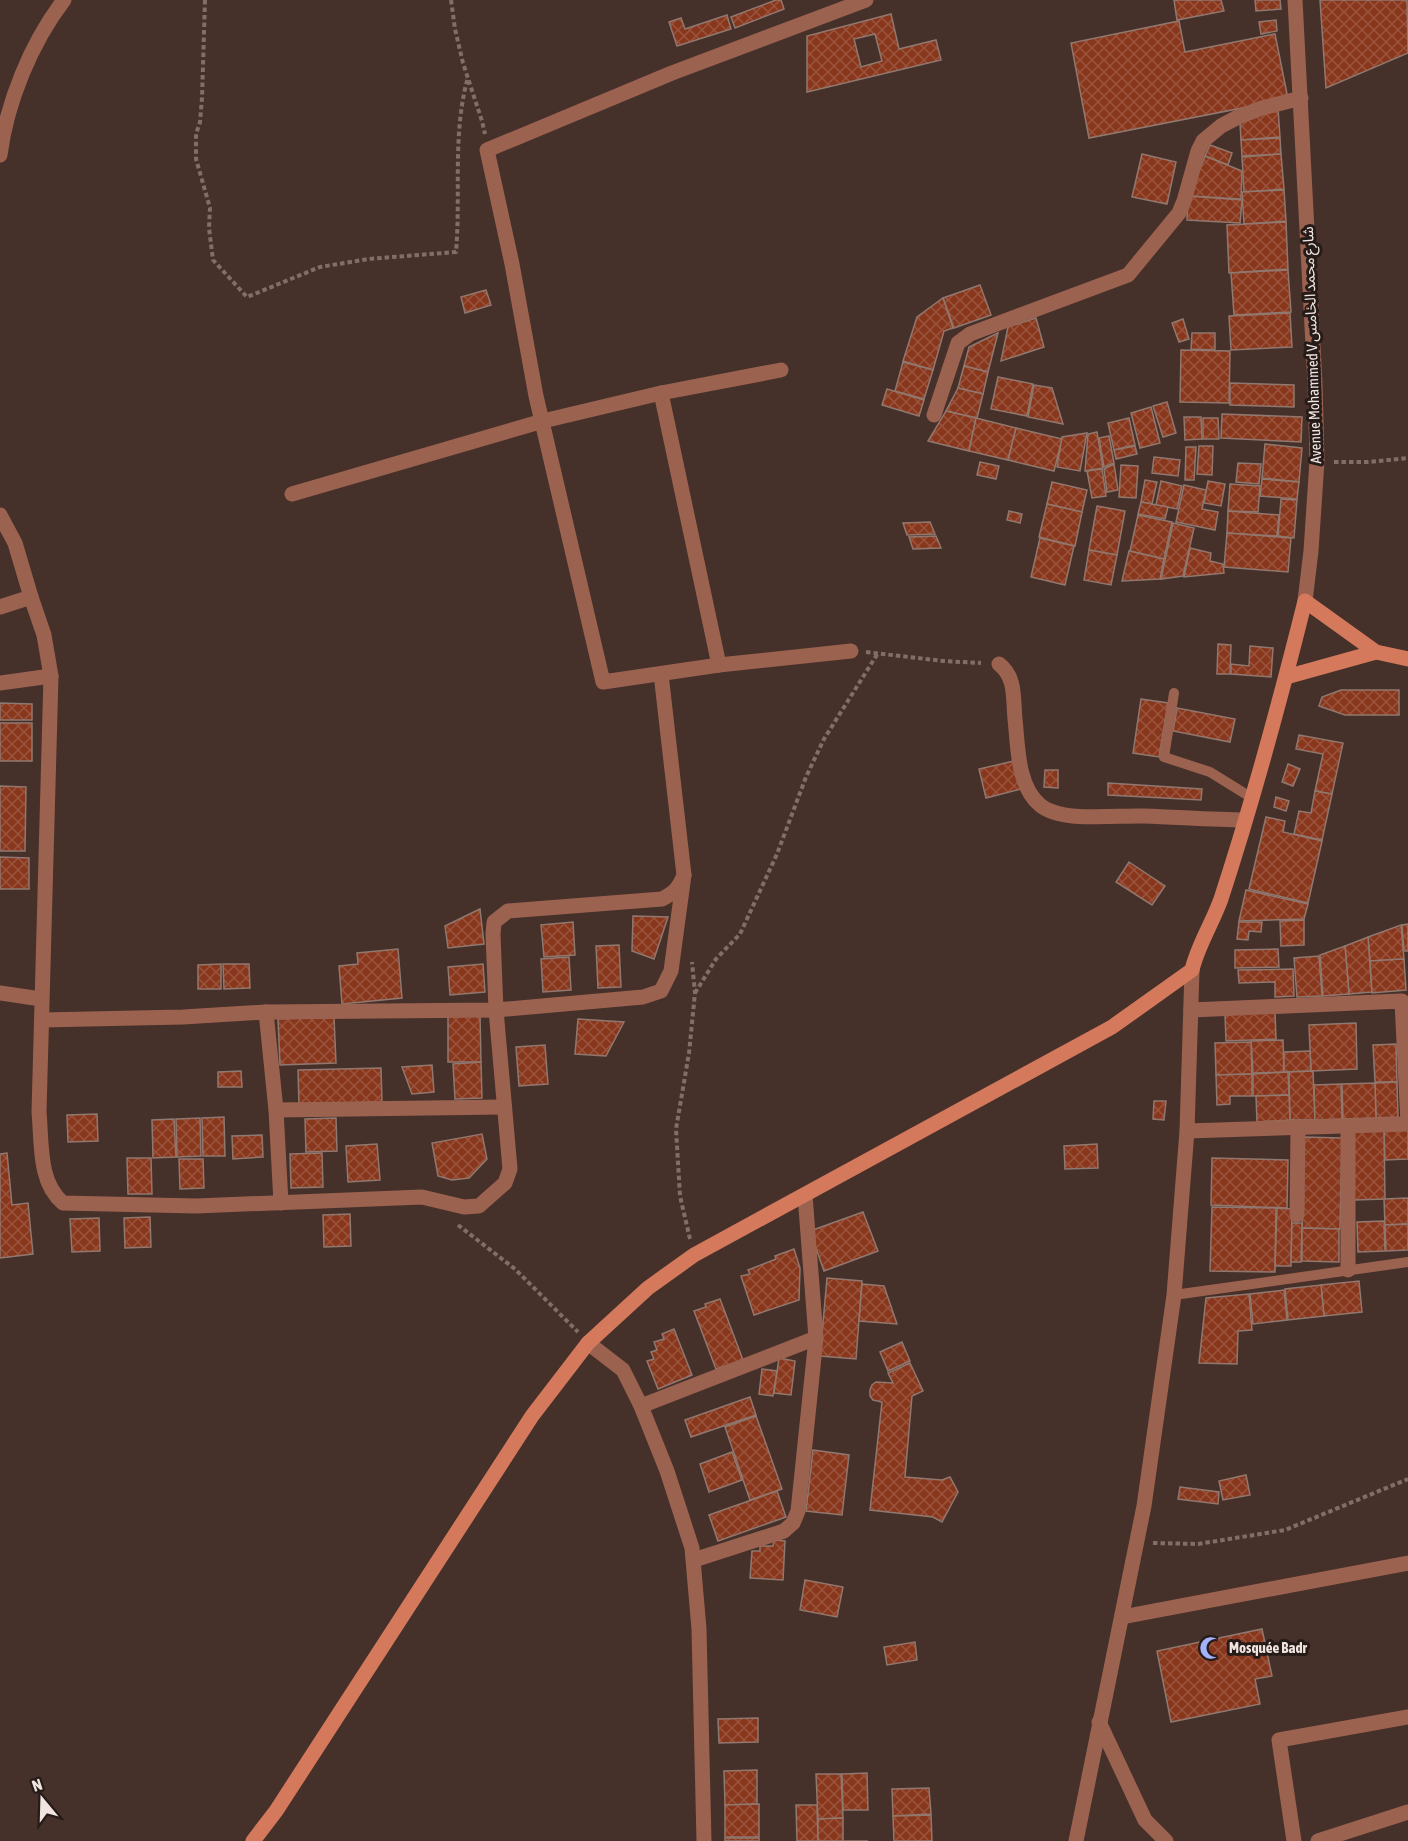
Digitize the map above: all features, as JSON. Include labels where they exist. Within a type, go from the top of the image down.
[{"type":"main road","points":[[253,1841],[276,1811],[532,1416],[588,1343],[648,1288],[694,1255],[1112,1027],[1192,970],[1196,953],[1207,934],[1220,900],[1252,798],[1305,601],[1376,652],[1408,659]]},
{"type":"main road","points":[[1286,677],[1376,652]]},
{"type":"street","points":[[0,155],[5,124],[16,88],[52,16],[64,0]]},
{"type":"street","points":[[851,651],[719,665],[603,682],[536,396],[512,264],[487,150],[672,73],[866,0]]},
{"type":"street","name":"Avenue Mohammed V شارع محمد الخامس","points":[[1295,0],[1316,384],[1317,462],[1305,601]]},
{"type":"street","points":[[934,415],[958,343],[970,334],[1128,275],[1179,213],[1203,141],[1221,126],[1238,117],[1301,98]]},
{"type":"street","points":[[292,494],[543,422],[661,393],[781,370]]},
{"type":"street","points":[[661,393],[719,665]]},
{"type":"street","points":[[0,515],[15,543],[44,635],[51,676],[39,1112],[44,1173],[54,1196],[63,1203],[196,1206],[422,1197],[464,1207],[479,1206],[505,1183],[510,1169],[496,1010],[494,922],[508,911],[662,899],[672,895],[679,888],[684,875]]},
{"type":"street","points":[[0,607],[31,597]]},
{"type":"street","points":[[999,664],[1011,676],[1022,772],[1030,792],[1040,806],[1053,812],[1074,816],[1245,820]]},
{"type":"street","points":[[42,1020],[183,1017],[266,1012],[496,1010],[643,997],[661,991],[671,971],[684,875],[660,674]]},
{"type":"street","points":[[0,683],[51,676]]},
{"type":"street","points":[[1076,1841],[1137,1543],[1174,1295],[1187,1131],[1192,970]]},
{"type":"street","points":[[0,993],[42,999]]},
{"type":"street","points":[[1187,1131],[1408,1124],[1405,1000],[1191,1010]]},
{"type":"street","points":[[266,1012],[276,1110],[281,1203]]},
{"type":"street","points":[[276,1110],[503,1107]]},
{"type":"street","points":[[1348,1126],[1348,1270]]},
{"type":"street","points":[[1297,1215],[1298,1129]]},
{"type":"street","points":[[694,1560],[784,1531],[793,1523],[798,1511],[816,1338],[805,1195]]},
{"type":"street","points":[[641,1406],[816,1338]]},
{"type":"street","points":[[588,1343],[623,1370],[641,1406],[679,1506],[694,1560],[699,1629],[704,1841]]},
{"type":"street","points":[[1122,1617],[1408,1563]]},
{"type":"street","points":[[1294,1841],[1279,1740],[1408,1716]]},
{"type":"street","points":[[1099,1722],[1145,1820],[1166,1841]]},
{"type":"street","points":[[1318,1841],[1408,1812]]},
{"type":"lane","points":[[1174,693],[1164,757],[1210,772],[1252,798]]},
{"type":"lane","points":[[1174,1295],[1408,1262]]},
{"type":"path","points":[[205,0],[201,114],[196,134],[196,159],[210,208],[209,228],[213,260],[247,297],[320,267],[368,259],[456,252],[459,208],[457,172],[462,100],[468,77]]},
{"type":"path","points":[[451,0],[455,29],[482,121],[487,150]]},
{"type":"path","points":[[1317,462],[1368,462],[1408,458]]},
{"type":"path","points":[[851,651],[943,661],[999,664]]},
{"type":"path","points":[[695,993],[716,959],[740,934],[777,854],[806,777],[824,739],[878,653]]},
{"type":"path","points":[[692,958],[695,993],[688,1053],[675,1129],[680,1196],[694,1255]]},
{"type":"path","points":[[456,1224],[515,1269],[588,1343]]},
{"type":"path","points":[[1137,1543],[1198,1545],[1285,1530],[1408,1479]]},
{"type":"building","points":[[781,0],[784,9],[735,28],[731,17]]},
{"type":"building","points":[[1174,0],[1221,0],[1224,11],[1177,20]]},
{"type":"building","points":[[1255,0],[1280,0],[1281,9],[1256,11]]},
{"type":"building","points":[[1320,0],[1407,0],[1408,53],[1326,88]]},
{"type":"building","points":[[891,14],[899,49],[936,40],[941,60],[807,92],[807,36]],"holes":[[[875,34],[882,61],[861,67],[854,39]]]},
{"type":"building","points":[[727,15],[731,29],[677,46],[669,22],[681,18],[685,29]]},
{"type":"building","points":[[1276,20],[1277,31],[1261,34],[1259,22]]},
{"type":"building","points":[[1179,21],[1185,52],[1275,34],[1288,99],[1089,138],[1071,43]]},
{"type":"building","points":[[1278,108],[1280,137],[1241,140],[1240,123]]},
{"type":"building","points":[[1280,138],[1281,154],[1242,156],[1241,140]]},
{"type":"building","points":[[1210,145],[1232,153],[1228,165],[1205,156]]},
{"type":"building","points":[[1142,154],[1176,162],[1167,204],[1132,197]]},
{"type":"building","points":[[1281,154],[1284,189],[1244,192],[1242,157]]},
{"type":"building","points":[[1205,156],[1242,171],[1241,199],[1189,196]]},
{"type":"building","points":[[1284,190],[1286,221],[1244,224],[1242,192]]},
{"type":"building","points":[[1188,196],[1242,200],[1240,223],[1187,220]]},
{"type":"building","points":[[1286,222],[1288,269],[1229,273],[1227,225]]},
{"type":"building","points":[[1288,270],[1291,312],[1234,315],[1231,273]]},
{"type":"building","points":[[980,285],[991,315],[954,328],[943,298]]},
{"type":"building","points":[[486,290],[491,305],[465,313],[461,297]]},
{"type":"building","points":[[943,298],[953,328],[944,331],[933,370],[903,361],[917,317]]},
{"type":"building","points":[[1290,313],[1292,347],[1231,350],[1229,316]]},
{"type":"building","points":[[1036,318],[1044,347],[1001,361],[1008,327]]},
{"type":"building","points":[[1183,319],[1189,339],[1179,342],[1172,323]]},
{"type":"building","points":[[998,333],[988,372],[964,366],[969,347]]},
{"type":"building","points":[[1192,333],[1215,333],[1215,350],[1191,349]]},
{"type":"building","points":[[1181,350],[1230,351],[1229,403],[1180,402]]},
{"type":"building","points":[[903,362],[933,370],[924,399],[895,391]]},
{"type":"building","points":[[964,366],[988,372],[983,394],[958,388]]},
{"type":"building","points":[[998,377],[1033,384],[1027,416],[991,409]]},
{"type":"building","points":[[1230,383],[1294,385],[1294,407],[1230,405]]},
{"type":"building","points":[[1034,385],[1052,388],[1063,424],[1028,417]]},
{"type":"building","points":[[958,388],[983,394],[977,418],[946,411]]},
{"type":"building","points":[[887,389],[924,400],[919,416],[882,405]]},
{"type":"building","points":[[1167,402],[1176,433],[1163,437],[1153,406]]},
{"type":"building","points":[[1151,407],[1160,443],[1140,448],[1131,413]]},
{"type":"building","points":[[946,411],[976,418],[969,451],[928,441]]},
{"type":"building","points":[[1222,414],[1302,417],[1301,442],[1221,438]]},
{"type":"building","points":[[1184,417],[1201,417],[1202,439],[1185,440]]},
{"type":"building","points":[[976,418],[1016,428],[1008,460],[969,451]]},
{"type":"building","points":[[1129,418],[1135,445],[1114,450],[1108,423]]},
{"type":"building","points":[[1203,418],[1218,418],[1219,439],[1203,439]]},
{"type":"building","points":[[1016,428],[1062,439],[1054,471],[1008,460]]},
{"type":"building","points":[[1097,432],[1103,468],[1085,471],[1088,434]]},
{"type":"building","points":[[1087,433],[1080,471],[1057,467],[1062,437]]},
{"type":"building","points":[[1109,436],[1114,463],[1104,467],[1099,438]]},
{"type":"building","points":[[1265,444],[1302,448],[1299,482],[1262,478]]},
{"type":"building","points":[[1135,446],[1137,454],[1116,459],[1114,450]]},
{"type":"building","points":[[1199,446],[1213,446],[1212,475],[1197,474]]},
{"type":"building","points":[[1186,447],[1196,447],[1194,480],[1185,480]]},
{"type":"building","points":[[1154,457],[1180,460],[1178,476],[1152,473]]},
{"type":"building","points":[[980,462],[999,466],[996,479],[977,475]]},
{"type":"building","points":[[1238,463],[1261,464],[1259,484],[1236,482]]},
{"type":"building","points":[[1114,464],[1118,490],[1107,492],[1104,469]]},
{"type":"building","points":[[1121,465],[1138,466],[1136,498],[1119,497]]},
{"type":"building","points":[[1102,469],[1106,496],[1092,498],[1087,471]]},
{"type":"building","points":[[1262,479],[1299,482],[1297,499],[1260,496]]},
{"type":"building","points":[[1145,480],[1157,482],[1152,504],[1141,502]]},
{"type":"building","points":[[1161,481],[1182,486],[1177,509],[1156,505]]},
{"type":"building","points":[[1208,481],[1225,484],[1221,506],[1204,503]]},
{"type":"building","points":[[1052,482],[1087,490],[1082,512],[1047,504]]},
{"type":"building","points":[[1230,484],[1260,486],[1258,512],[1228,511]]},
{"type":"building","points":[[1184,485],[1206,490],[1202,509],[1218,512],[1215,530],[1176,522]]},
{"type":"building","points":[[1281,499],[1297,500],[1294,538],[1278,536]]},
{"type":"building","points":[[1141,502],[1168,507],[1165,519],[1138,514]]},
{"type":"building","points":[[1047,504],[1082,512],[1075,546],[1039,537]]},
{"type":"building","points":[[1097,506],[1125,511],[1117,555],[1089,550]]},
{"type":"building","points":[[1009,511],[1022,514],[1020,523],[1007,520]]},
{"type":"building","points":[[1228,511],[1279,515],[1277,536],[1227,533]]},
{"type":"building","points":[[1138,515],[1172,522],[1164,559],[1130,551]]},
{"type":"building","points":[[930,522],[935,534],[907,535],[903,523]]},
{"type":"building","points":[[1173,523],[1194,528],[1183,576],[1161,579]]},
{"type":"building","points":[[1227,533],[1291,538],[1288,572],[1224,567]]},
{"type":"building","points":[[936,536],[941,548],[913,549],[909,537]]},
{"type":"building","points":[[1040,538],[1074,546],[1065,585],[1031,577]]},
{"type":"building","points":[[1190,548],[1211,553],[1210,561],[1223,564],[1224,573],[1184,577]]},
{"type":"building","points":[[1089,550],[1117,555],[1111,585],[1084,580]]},
{"type":"building","points":[[1129,551],[1164,559],[1160,579],[1122,581]]},
{"type":"building","points":[[1218,644],[1231,645],[1230,674],[1217,674]]},
{"type":"building","points":[[1250,646],[1273,648],[1271,677],[1231,674],[1231,664],[1249,666]]},
{"type":"building","points":[[1341,690],[1399,690],[1399,715],[1345,715],[1319,706],[1322,697]]},
{"type":"building","points":[[1141,699],[1168,703],[1159,757],[1133,753]]},
{"type":"building","points":[[0,703],[32,704],[32,720],[0,720]]},
{"type":"building","points":[[1177,708],[1235,719],[1230,742],[1173,731]]},
{"type":"building","points":[[0,723],[32,723],[32,761],[0,761]]},
{"type":"building","points":[[1299,735],[1343,743],[1332,794],[1315,791],[1323,754],[1296,749]]},
{"type":"building","points":[[1014,761],[1021,789],[986,798],[979,769]]},
{"type":"building","points":[[1288,764],[1300,769],[1293,786],[1282,782]]},
{"type":"building","points":[[1045,770],[1058,770],[1058,788],[1044,787]]},
{"type":"building","points":[[1108,783],[1202,789],[1201,800],[1108,795]]},
{"type":"building","points":[[0,786],[26,787],[25,851],[0,851]]},
{"type":"building","points":[[1315,791],[1332,794],[1322,840],[1294,834],[1299,811],[1311,813]]},
{"type":"building","points":[[1276,797],[1289,801],[1286,811],[1274,807]]},
{"type":"building","points":[[1266,817],[1285,821],[1283,832],[1322,841],[1308,903],[1249,889]]},
{"type":"building","points":[[0,857],[29,858],[29,889],[0,889]]},
{"type":"building","points":[[1129,862],[1165,886],[1152,905],[1116,882]]},
{"type":"building","points":[[1246,890],[1308,904],[1304,919],[1239,921]]},
{"type":"building","points":[[480,909],[484,944],[448,948],[445,926]]},
{"type":"building","points":[[633,916],[668,917],[654,959],[632,951]]},
{"type":"building","points":[[1304,920],[1304,945],[1281,946],[1280,921]]},
{"type":"building","points":[[573,922],[575,955],[544,957],[541,925]]},
{"type":"building","points":[[1239,922],[1262,922],[1261,932],[1249,931],[1248,940],[1237,939]]},
{"type":"building","points":[[1408,924],[1408,951],[1404,951],[1402,925]]},
{"type":"building","points":[[1401,925],[1404,959],[1370,961],[1368,937]]},
{"type":"building","points":[[1368,937],[1372,992],[1349,994],[1345,946]]},
{"type":"building","points":[[619,945],[621,987],[598,988],[596,946]]},
{"type":"building","points":[[1345,946],[1349,994],[1323,996],[1320,955]]},
{"type":"building","points":[[398,949],[402,998],[342,1004],[339,966],[358,964],[357,953]]},
{"type":"building","points":[[1278,949],[1279,967],[1235,968],[1235,950]]},
{"type":"building","points":[[1319,956],[1322,996],[1297,997],[1294,958]]},
{"type":"building","points":[[569,957],[571,990],[543,992],[541,959]]},
{"type":"building","points":[[1404,959],[1406,990],[1372,993],[1370,961]]},
{"type":"building","points":[[221,964],[221,989],[198,989],[198,965]]},
{"type":"building","points":[[223,964],[249,964],[250,988],[224,989]]},
{"type":"building","points":[[483,964],[485,992],[450,995],[448,967]]},
{"type":"building","points":[[1293,969],[1294,996],[1275,997],[1275,982],[1239,983],[1238,970]]},
{"type":"building","points":[[1275,1012],[1276,1039],[1226,1041],[1225,1014]]},
{"type":"building","points":[[480,1015],[481,1062],[448,1062],[448,1016]]},
{"type":"building","points":[[334,1017],[336,1063],[280,1065],[278,1019]]},
{"type":"building","points":[[578,1019],[624,1022],[606,1056],[575,1054]]},
{"type":"building","points":[[1356,1023],[1357,1069],[1311,1071],[1309,1025]]},
{"type":"building","points":[[1283,1040],[1284,1072],[1253,1073],[1251,1041]]},
{"type":"building","points":[[1251,1042],[1252,1074],[1216,1075],[1215,1043]]},
{"type":"building","points":[[1396,1044],[1397,1082],[1375,1082],[1373,1045]]},
{"type":"building","points":[[545,1045],[548,1084],[519,1086],[516,1047]]},
{"type":"building","points":[[1310,1051],[1311,1071],[1284,1072],[1284,1052]]},
{"type":"building","points":[[481,1062],[482,1098],[455,1099],[453,1064]]},
{"type":"building","points":[[432,1065],[434,1092],[412,1094],[402,1067]]},
{"type":"building","points":[[381,1068],[382,1102],[299,1104],[298,1070]]},
{"type":"building","points":[[241,1071],[242,1087],[218,1087],[218,1072]]},
{"type":"building","points":[[1313,1071],[1315,1120],[1290,1120],[1289,1072]]},
{"type":"building","points":[[1288,1072],[1289,1095],[1253,1096],[1253,1074]]},
{"type":"building","points":[[1252,1074],[1252,1096],[1230,1096],[1230,1104],[1217,1105],[1216,1075]]},
{"type":"building","points":[[1397,1082],[1398,1117],[1376,1118],[1375,1083]]},
{"type":"building","points":[[1375,1083],[1376,1118],[1343,1119],[1342,1084]]},
{"type":"building","points":[[1341,1084],[1342,1119],[1315,1120],[1314,1085]]},
{"type":"building","points":[[1289,1095],[1290,1120],[1257,1122],[1256,1096]]},
{"type":"building","points":[[1154,1101],[1166,1101],[1164,1120],[1153,1119]]},
{"type":"building","points":[[97,1114],[98,1141],[68,1142],[67,1115]]},
{"type":"building","points":[[224,1117],[225,1156],[203,1156],[202,1118]]},
{"type":"building","points":[[200,1118],[201,1156],[177,1157],[176,1119]]},
{"type":"building","points":[[336,1118],[337,1151],[306,1152],[305,1119]]},
{"type":"building","points":[[174,1119],[176,1157],[153,1158],[152,1120]]},
{"type":"building","points":[[1408,1129],[1408,1159],[1385,1160],[1384,1130]]},
{"type":"building","points":[[1384,1131],[1385,1199],[1354,1200],[1353,1132]]},
{"type":"building","points":[[482,1134],[487,1159],[469,1178],[452,1180],[438,1176],[432,1143]]},
{"type":"building","points":[[262,1135],[263,1157],[233,1159],[232,1136]]},
{"type":"building","points":[[1304,1137],[1342,1138],[1340,1229],[1302,1228]]},
{"type":"building","points":[[377,1144],[380,1180],[348,1182],[346,1146]]},
{"type":"building","points":[[1097,1144],[1098,1168],[1065,1169],[1064,1146]]},
{"type":"building","points":[[7,1153],[12,1205],[28,1203],[33,1254],[0,1258],[0,1154]]},
{"type":"building","points":[[322,1153],[323,1187],[291,1188],[290,1154]]},
{"type":"building","points":[[127,1158],[151,1158],[152,1194],[128,1194]]},
{"type":"building","points":[[1212,1158],[1288,1160],[1287,1208],[1211,1205]]},
{"type":"building","points":[[179,1159],[203,1159],[204,1188],[180,1189]]},
{"type":"building","points":[[1408,1198],[1408,1224],[1385,1225],[1384,1199]]},
{"type":"building","points":[[1212,1207],[1276,1208],[1275,1272],[1210,1271]]},
{"type":"building","points":[[1277,1208],[1292,1209],[1291,1266],[1275,1266]]},
{"type":"building","points":[[863,1212],[878,1251],[824,1271],[810,1231]]},
{"type":"building","points":[[350,1214],[351,1246],[324,1247],[323,1215]]},
{"type":"building","points":[[150,1217],[151,1247],[125,1248],[124,1218]]},
{"type":"building","points":[[99,1218],[100,1251],[72,1252],[70,1219]]},
{"type":"building","points":[[1384,1221],[1385,1251],[1358,1252],[1357,1222]]},
{"type":"building","points":[[1292,1223],[1302,1223],[1301,1262],[1291,1262]]},
{"type":"building","points":[[1408,1224],[1408,1250],[1386,1251],[1385,1225]]},
{"type":"building","points":[[1302,1228],[1339,1229],[1339,1262],[1302,1261]]},
{"type":"building","points":[[794,1249],[800,1268],[799,1300],[754,1315],[741,1276],[750,1274],[748,1270],[776,1259],[775,1256]]},
{"type":"building","points":[[827,1278],[862,1281],[856,1359],[820,1356]]},
{"type":"building","points":[[1359,1281],[1362,1312],[1324,1316],[1321,1285]]},
{"type":"building","points":[[862,1284],[884,1286],[897,1324],[859,1321]]},
{"type":"building","points":[[1321,1285],[1324,1316],[1288,1320],[1285,1289]]},
{"type":"building","points":[[1284,1290],[1287,1320],[1253,1324],[1250,1294]]},
{"type":"building","points":[[1249,1294],[1252,1330],[1238,1331],[1237,1364],[1199,1363],[1206,1298]]},
{"type":"building","points":[[720,1299],[743,1360],[716,1369],[694,1311]]},
{"type":"building","points":[[674,1329],[692,1375],[658,1389],[647,1361],[654,1359],[651,1352],[657,1350],[654,1342],[664,1339],[662,1334]]},
{"type":"building","points":[[902,1342],[910,1361],[888,1371],[880,1352]]},
{"type":"building","points":[[779,1358],[795,1361],[791,1395],[774,1393]]},
{"type":"building","points":[[910,1363],[923,1391],[912,1396],[905,1477],[942,1480],[950,1477],[958,1492],[942,1522],[933,1517],[870,1510],[882,1402],[873,1400],[870,1390],[876,1382],[893,1383],[888,1373]]},
{"type":"building","points":[[762,1369],[777,1371],[773,1396],[759,1394]]},
{"type":"building","points":[[750,1397],[756,1415],[691,1437],[685,1420]]},
{"type":"building","points":[[756,1416],[782,1489],[750,1500],[725,1427]]},
{"type":"building","points":[[813,1450],[849,1455],[842,1515],[806,1511]]},
{"type":"building","points":[[732,1452],[742,1480],[709,1492],[700,1464]]},
{"type":"building","points":[[1246,1475],[1250,1495],[1223,1500],[1219,1481]]},
{"type":"building","points":[[1180,1487],[1219,1492],[1218,1504],[1178,1499]]},
{"type":"building","points":[[777,1491],[786,1517],[718,1541],[709,1515]]},
{"type":"building","points":[[774,1540],[785,1541],[783,1580],[750,1578],[752,1551],[760,1551],[760,1546],[773,1546]]},
{"type":"building","points":[[805,1580],[843,1587],[837,1617],[800,1610]]},
{"type":"building","points":[[1262,1629],[1272,1676],[1255,1679],[1260,1704],[1171,1722],[1157,1651]]},
{"type":"building","points":[[915,1642],[917,1660],[887,1665],[884,1647]]},
{"type":"building","points":[[758,1718],[758,1742],[719,1743],[718,1719]]},
{"type":"building","points":[[757,1770],[757,1804],[725,1805],[724,1771]]},
{"type":"building","points":[[867,1773],[868,1810],[843,1810],[842,1774]]},
{"type":"building","points":[[816,1774],[841,1774],[843,1818],[818,1819]]},
{"type":"building","points":[[929,1788],[931,1814],[893,1816],[892,1789]]},
{"type":"building","points":[[759,1804],[759,1837],[725,1837],[725,1805]]},
{"type":"building","points":[[796,1805],[817,1805],[818,1841],[797,1841]]},
{"type":"building","points":[[931,1815],[932,1841],[894,1841],[893,1816]]},
{"type":"building","points":[[843,1818],[843,1841],[818,1841],[818,1819]]},
{"type":"building","points":[[725,1838],[759,1838],[759,1841],[725,1841]]},
{"type":"place","name":"Mosquée Badr","points":[[1211,1648]]}]
